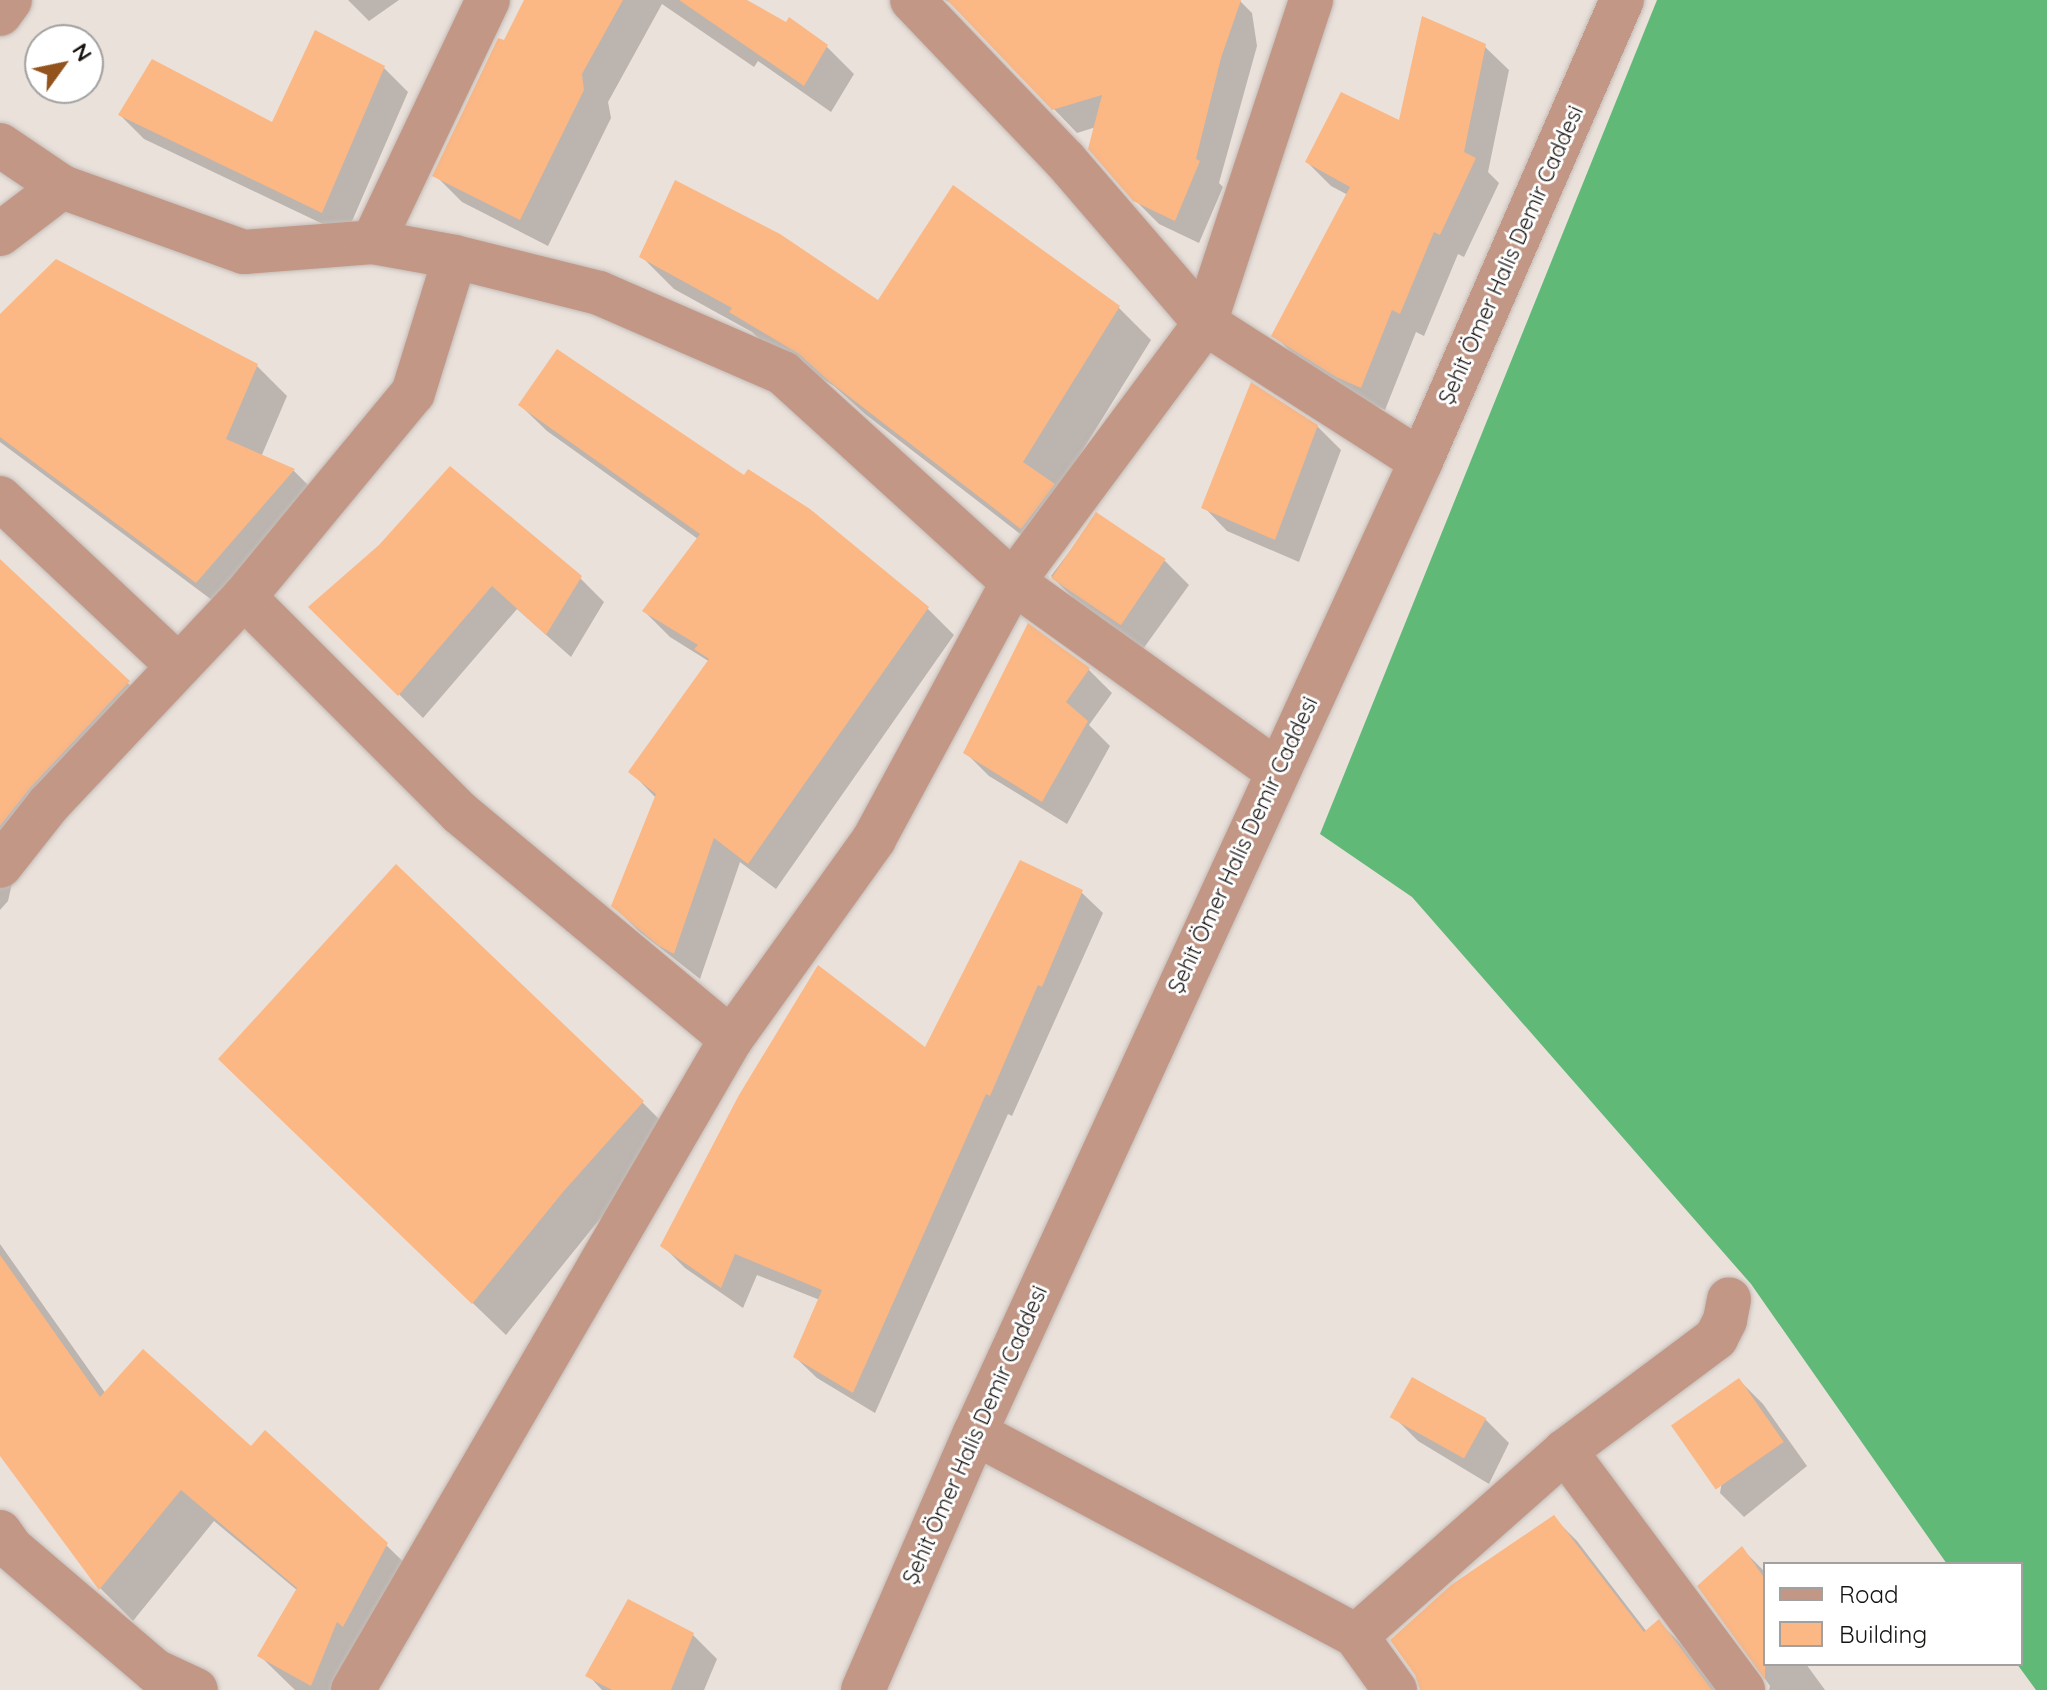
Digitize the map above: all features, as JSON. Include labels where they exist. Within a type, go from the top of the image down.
[{"type":"street","points":[[0,14],[10,0]]},
{"type":"street","points":[[373,242],[488,0]]},
{"type":"street","points":[[912,0],[1065,160],[1205,323],[1421,461]]},
{"type":"street","points":[[353,1690],[731,1039],[874,839],[1013,582],[1205,323],[1311,0]]},
{"type":"street","name":"Şehit Ömer Halis Demir Caddesi","points":[[863,1690],[975,1433],[1421,461],[1622,0]]},
{"type":"street","points":[[0,145],[62,187],[244,252],[373,242],[455,257],[599,293],[783,373],[1013,582],[1277,771]]},
{"type":"street","points":[[0,234],[62,187]]},
{"type":"street","points":[[0,866],[49,804],[244,597],[413,393],[455,257]]},
{"type":"street","points":[[0,498],[178,666]]},
{"type":"street","points":[[244,597],[460,813],[731,1039]]},
{"type":"street","points":[[1356,1636],[1565,1451],[1716,1338],[1725,1320],[1729,1299]]},
{"type":"street","points":[[975,1433],[1356,1636],[1395,1690]]},
{"type":"street","points":[[1565,1451],[1743,1690]]},
{"type":"street","points":[[4,1545],[155,1671],[196,1690]]},
{"type":"green space","points":[[1657,0],[2047,0],[2047,1690],[2036,1690],[2018,1666],[2023,1666],[2023,1562],[1946,1562],[1751,1284],[1412,897],[1320,834]]},
{"type":"building","points":[[524,0],[623,0],[582,74],[584,90],[520,220],[432,176],[498,38],[504,40]]},
{"type":"building","points":[[679,0],[747,0],[786,22],[789,17],[828,45],[804,86]]},
{"type":"building","points":[[947,0],[1241,0],[1221,58],[1196,159],[1200,161],[1175,221],[1133,201],[1088,149],[1102,95],[1052,110]]},
{"type":"building","points":[[1422,16],[1486,44],[1464,152],[1476,158],[1440,235],[1434,232],[1400,314],[1392,310],[1361,388],[1336,377],[1271,336],[1350,187],[1305,162],[1341,92],[1399,120]]},
{"type":"building","points":[[315,30],[385,66],[322,213],[118,115],[152,59],[272,122]]},
{"type":"building","points":[[675,180],[780,234],[878,300],[953,185],[1120,306],[1023,462],[1055,484],[1021,529],[830,382],[799,354],[729,312],[732,308],[639,257]]},
{"type":"building","points":[[56,259],[258,364],[226,439],[295,469],[196,583],[0,437],[0,314]]},
{"type":"building","points":[[557,349],[744,475],[748,469],[810,509],[929,607],[748,864],[714,838],[674,954],[659,946],[611,906],[656,794],[628,772],[709,659],[694,649],[698,645],[642,611],[700,534],[518,405]]},
{"type":"building","points":[[1251,382],[1318,425],[1275,540],[1201,508]]},
{"type":"building","points":[[450,466],[582,576],[546,635],[492,586],[398,696],[308,607],[379,545]]},
{"type":"building","points":[[1096,512],[1166,559],[1121,625],[1051,578]]},
{"type":"building","points":[[0,559],[130,681],[31,787],[0,826]]},
{"type":"building","points":[[1028,623],[1090,668],[1066,702],[1088,721],[1042,802],[963,753]]},
{"type":"building","points":[[1020,860],[1083,890],[1042,987],[1038,985],[990,1096],[986,1094],[853,1393],[793,1357],[822,1290],[735,1254],[721,1288],[660,1246],[739,1095],[818,965],[925,1047]]},
{"type":"building","points":[[396,864],[644,1101],[563,1192],[472,1304],[218,1059]]},
{"type":"building","points":[[0,1255],[100,1397],[143,1349],[251,1446],[265,1430],[388,1543],[343,1627],[337,1622],[311,1686],[257,1656],[297,1588],[181,1490],[99,1590],[0,1456]]},
{"type":"building","points":[[1412,1377],[1486,1418],[1464,1458],[1390,1417]]},
{"type":"building","points":[[1739,1378],[1784,1442],[1716,1490],[1671,1426]]},
{"type":"building","points":[[1554,1515],[1644,1632],[1659,1619],[1712,1690],[1420,1690],[1415,1675],[1390,1640],[1451,1585]]},
{"type":"building","points":[[1742,1546],[1763,1576],[1765,1680],[1697,1586]]},
{"type":"building","points":[[628,1599],[694,1633],[671,1690],[612,1690],[585,1676]]}]
